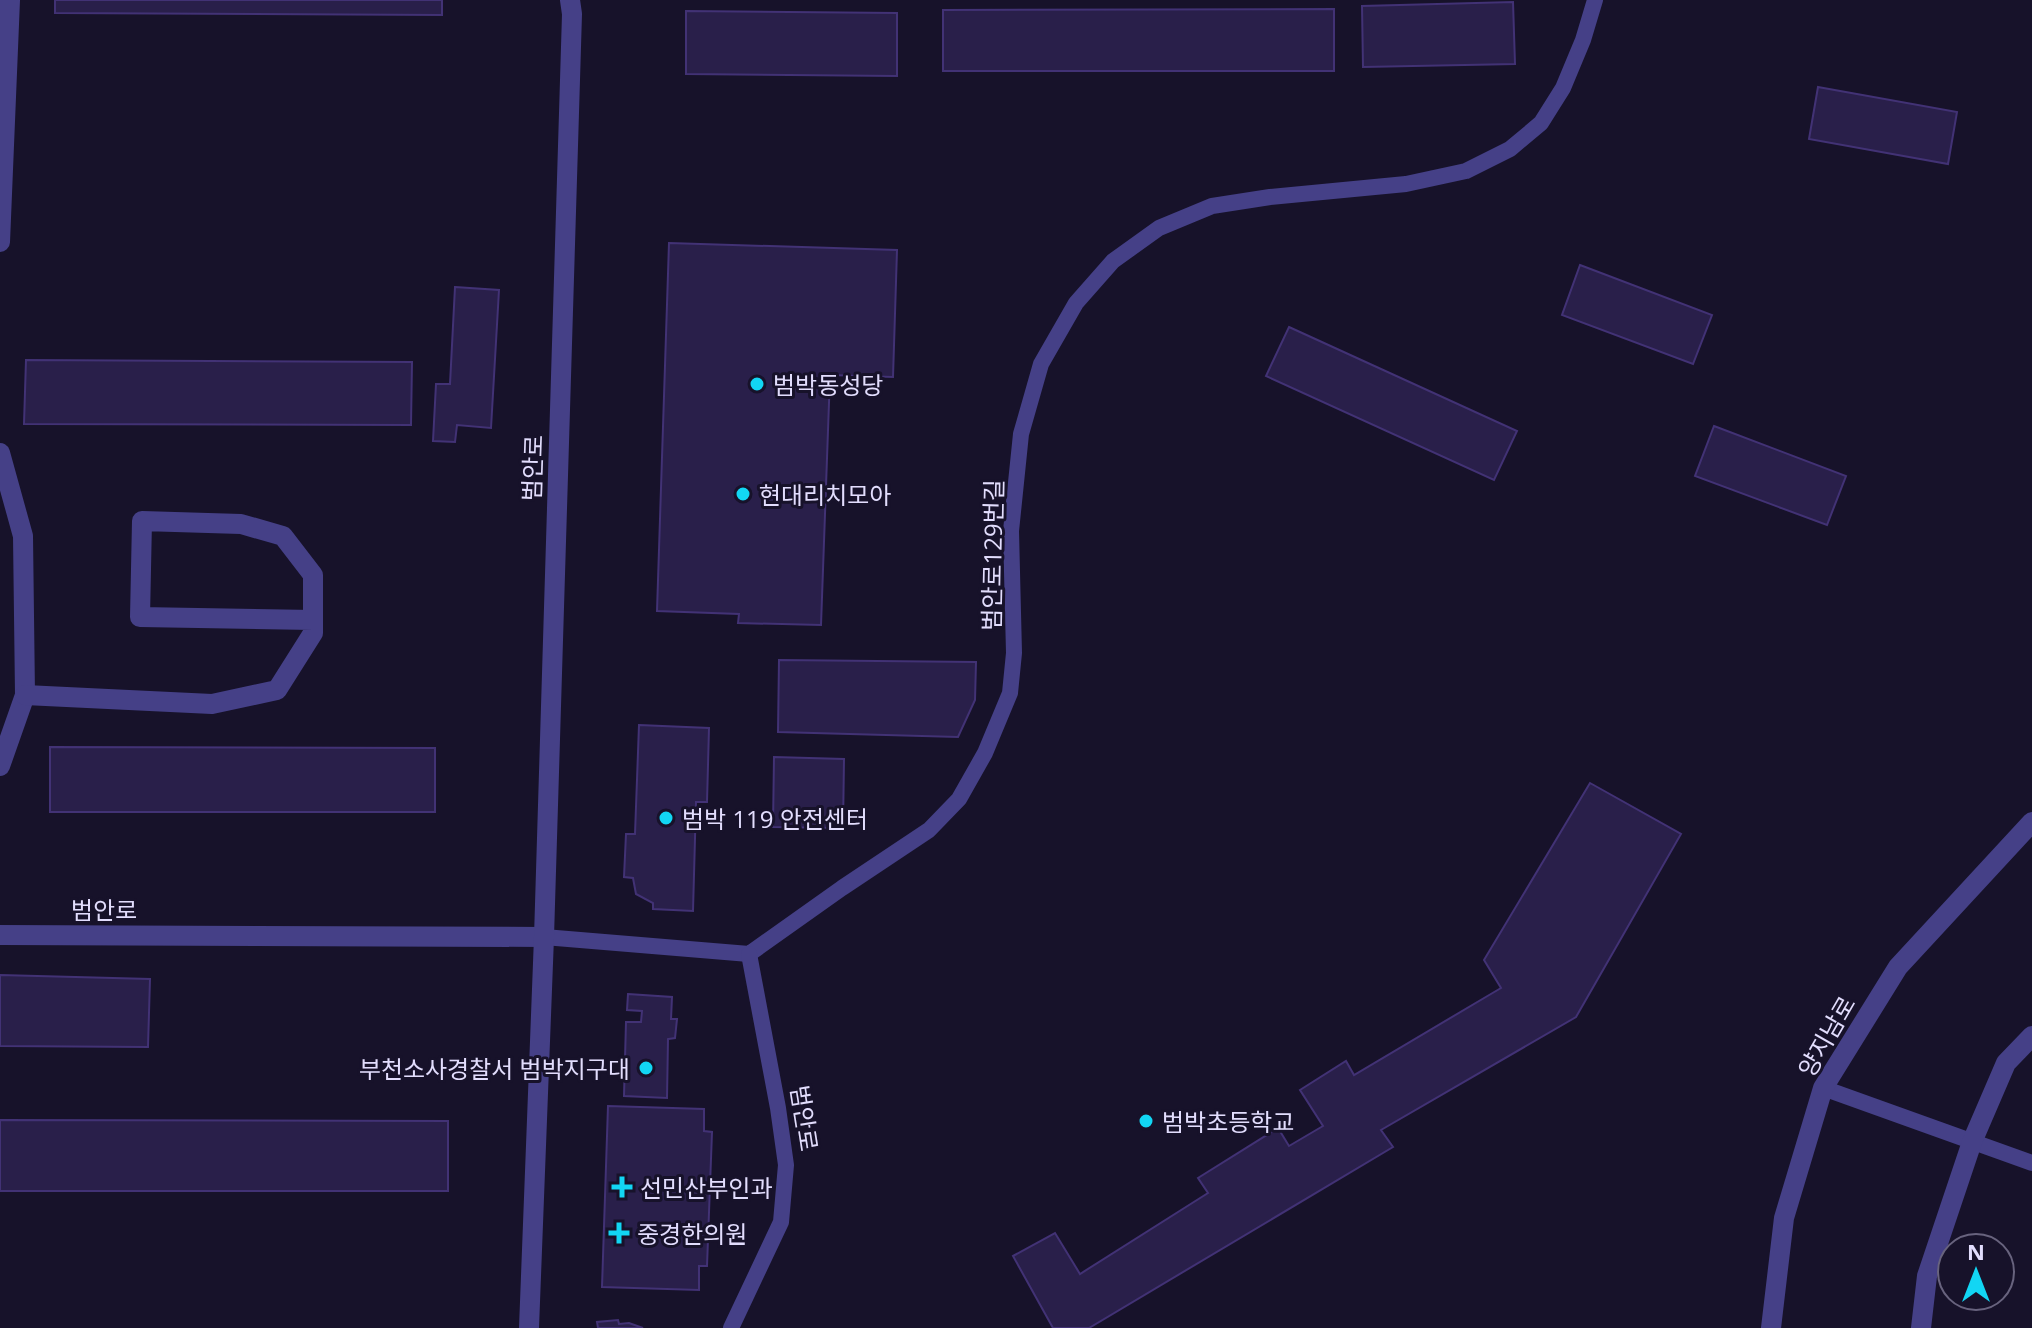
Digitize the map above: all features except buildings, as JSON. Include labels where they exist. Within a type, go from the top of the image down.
[{"type":"street","points":[[0,242],[10,0]]},
{"type":"street","name":"범안로","points":[[529,1328],[544,937],[570,0]]},
{"type":"street","points":[[0,453],[23,536],[25,695],[0,766]]},
{"type":"street","points":[[25,695],[212,704],[277,690],[313,633],[313,620],[313,575],[283,536],[241,524],[142,521],[140,617],[313,620]]},
{"type":"street","name":"양지남로","points":[[1771,1328],[1784,1218],[1823,1088],[1898,967],[2032,822]]},
{"type":"street","name":"범안로","points":[[0,935],[544,937]]},
{"type":"street","points":[[1921,1328],[1927,1276],[1972,1142],[2006,1063],[2032,1036]]},
{"type":"lane","name":"범안로129번길","points":[[749,954],[929,830],[959,799],[985,753],[1010,693],[1014,653],[1011,531],[1021,434],[1041,364],[1076,303],[1113,261],[1159,228],[1212,206],[1270,197],[1406,184],[1466,171],[1510,149],[1541,123],[1563,88],[1595,0]]},
{"type":"lane","points":[[544,937],[749,954]]},
{"type":"lane","name":"범안로","points":[[731,1328],[781,1222],[786,1165],[749,954]]},
{"type":"lane","points":[[1823,1088],[2032,1163]]},
{"type":"place","name":"범박동성당","points":[[757,384]]},
{"type":"place","name":"현대리치모아","points":[[743,494]]},
{"type":"place","name":"범박 119 안전센터","points":[[666,818]]},
{"type":"place","name":"부천소사경찰서 범박지구대","points":[[646,1068]]},
{"type":"place","name":"범박초등학교","points":[[1146,1121]]},
{"type":"place","name":"선민산부인과","points":[[622,1187]]},
{"type":"place","name":"중경한의원","points":[[619,1233]]}]
